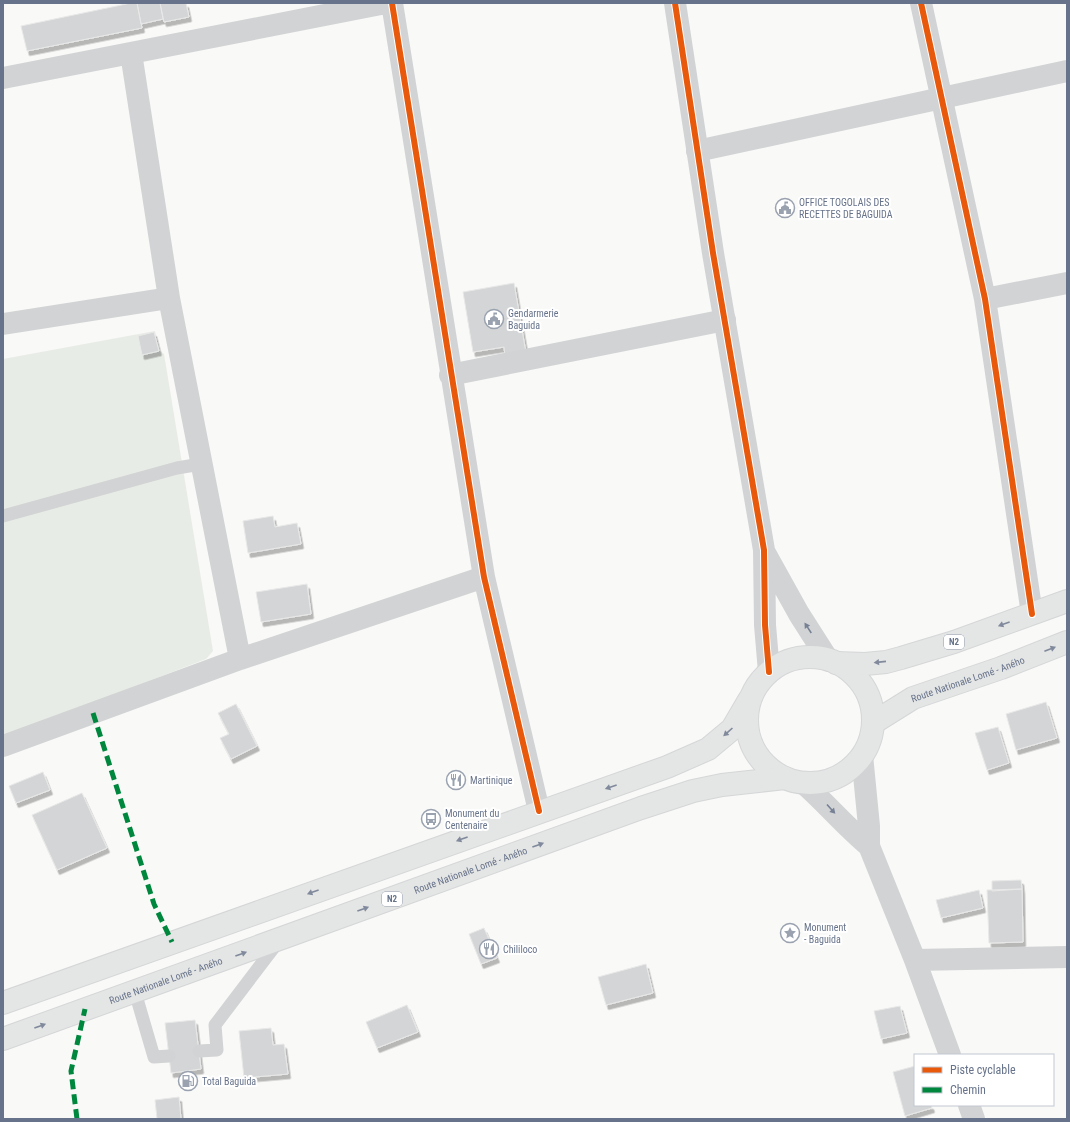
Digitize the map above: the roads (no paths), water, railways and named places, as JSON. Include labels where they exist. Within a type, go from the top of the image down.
[{"type":"highway","name":"N2","points":[[3,1003],[539,811],[667,767],[708,749],[732,729],[761,680],[778,666],[798,658],[808,657],[833,662],[886,662],[954,642],[1067,601]]},
{"type":"highway","name":"Route Nationale Lomé - Aného","points":[[873,723],[913,698],[1001,668],[1067,642]]},
{"type":"highway","name":"N2","points":[[749,700],[746,723],[752,746],[766,765],[794,780],[814,783],[836,777],[846,771],[862,755],[869,743],[873,723],[872,710],[864,688],[847,670],[833,662]]},
{"type":"highway","name":"Route Nationale Lomé - Aného","points":[[3,1039],[670,798],[722,785],[794,780]]},
{"type":"street","points":[[3,78],[386,3]]},
{"type":"street","points":[[392,3],[450,375],[484,577],[539,811]]},
{"type":"street","points":[[675,3],[697,151],[764,550],[765,625],[769,672]]},
{"type":"street","points":[[921,3],[940,98],[985,299],[1032,614]]},
{"type":"street","points":[[131,53],[169,298],[240,659]]},
{"type":"street","points":[[697,151],[1067,71]]},
{"type":"street","points":[[985,299],[1067,283]]},
{"type":"street","points":[[3,324],[169,298]]},
{"type":"street","points":[[450,375],[725,320]]},
{"type":"street","points":[[764,550],[799,614],[833,662]]},
{"type":"street","points":[[3,746],[240,659],[484,577]]},
{"type":"street","points":[[862,755],[869,846],[915,960],[950,1054]]},
{"type":"street","points":[[794,780],[828,805],[851,831],[869,846]]},
{"type":"street","points":[[915,960],[1067,957]]},
{"type":"street","points":[[968,1106],[974,1119]]},
{"type":"lane","points":[[3,516],[177,468],[201,464]]},
{"type":"lane","points":[[199,1051],[217,1050],[214,1025],[279,940]]},
{"type":"lane","points":[[135,992],[154,1057],[169,1056]]},
{"type":"place","name":"OFFICE TOGOLAIS DES RECETTES DE BAGUIDA","points":[[785,208]]},
{"type":"place","name":"Gendarmerie Baguida","points":[[494,319]]},
{"type":"place","name":"Martinique","points":[[456,780]]},
{"type":"place","name":"Monument du Centenaire","points":[[431,819]]},
{"type":"place","name":"Monument - Baguida","points":[[790,933]]},
{"type":"place","name":"Chililoco","points":[[489,949]]},
{"type":"place","name":"Total Baguida","points":[[188,1081]]}]
